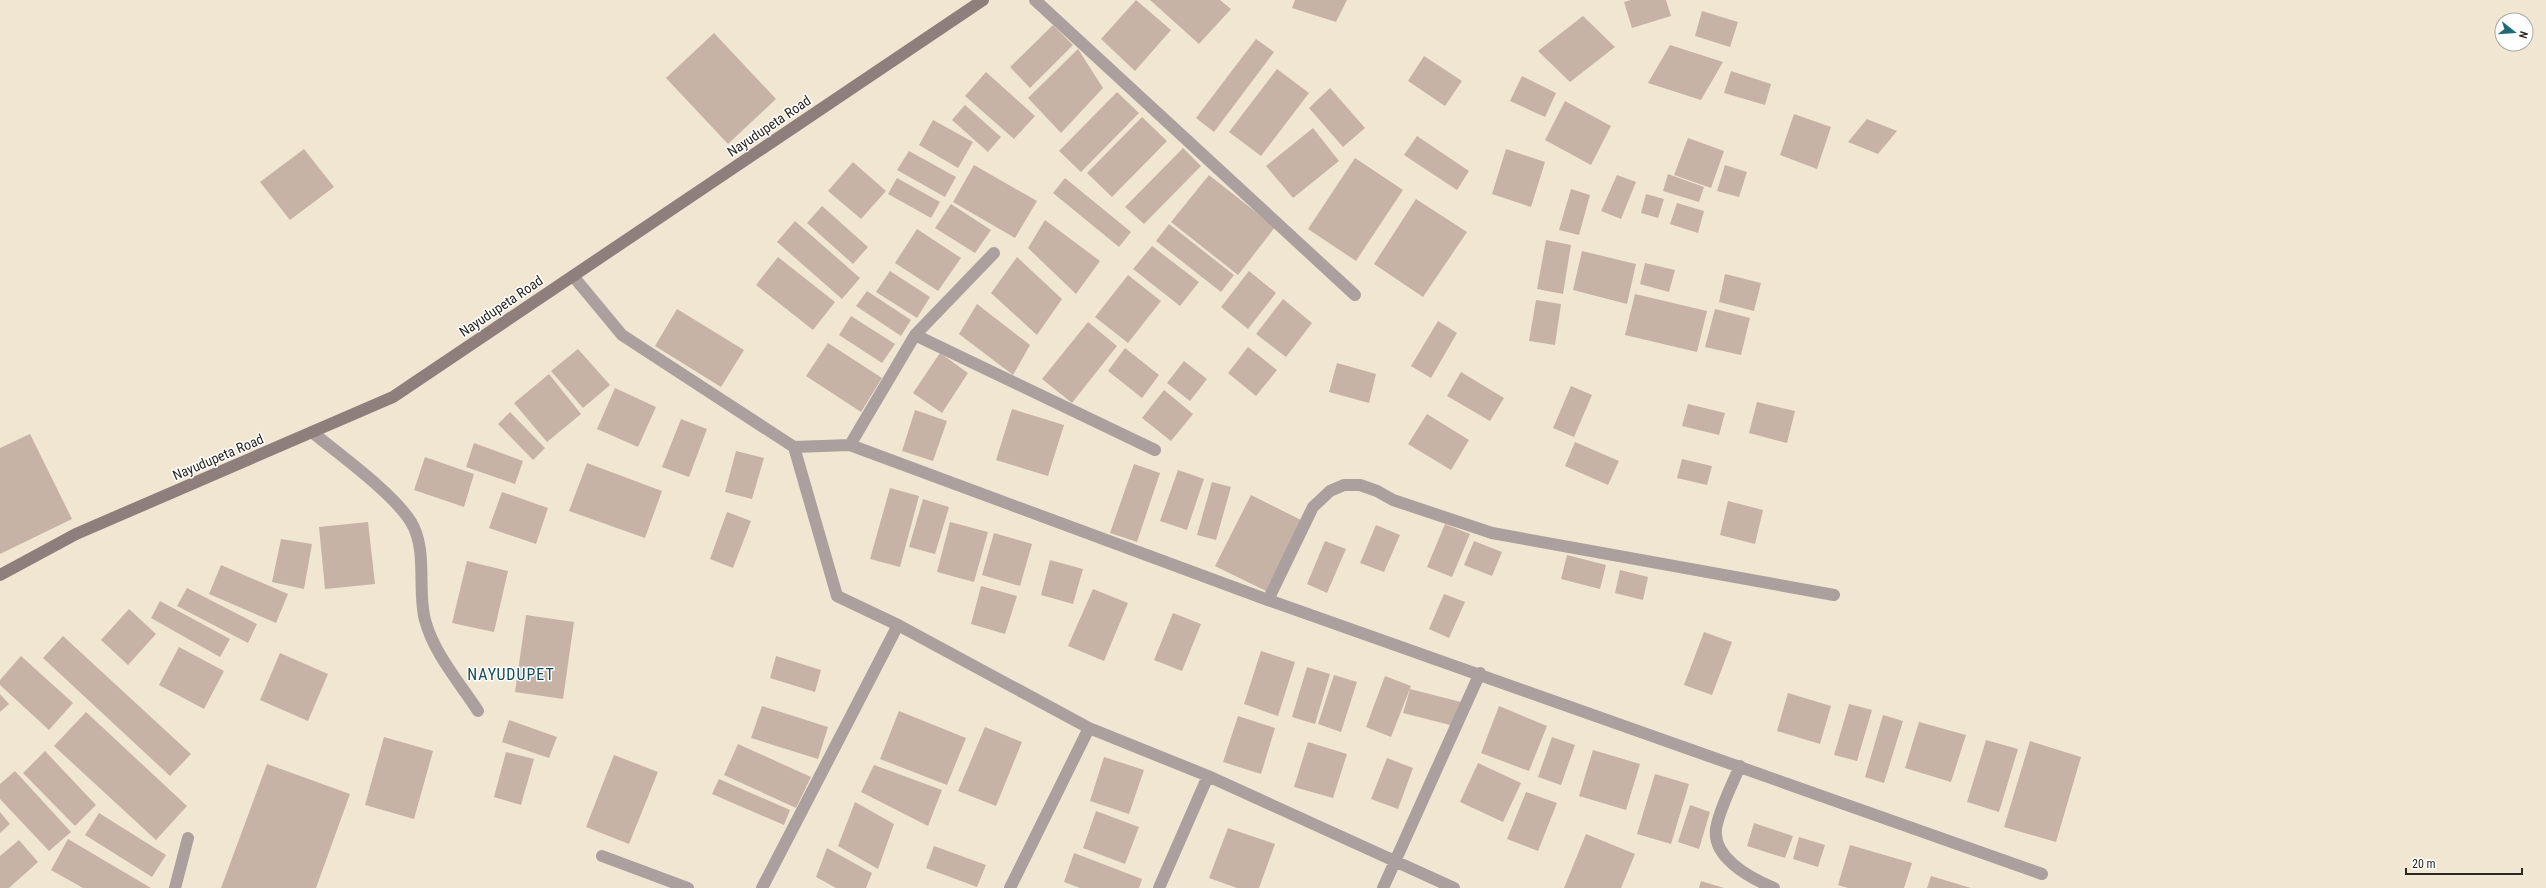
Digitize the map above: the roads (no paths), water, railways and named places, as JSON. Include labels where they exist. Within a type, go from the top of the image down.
[{"type":"street","name":"Nayudupeta Road","points":[[0,575],[76,534],[393,397],[983,0]]},
{"type":"street","points":[[1035,0],[1354,295]]},
{"type":"street","points":[[850,445],[915,335],[994,253]]},
{"type":"street","points":[[573,276],[622,335],[794,448],[850,445],[1268,600],[1480,673],[2042,874]]},
{"type":"street","points":[[915,335],[1155,450]]},
{"type":"street","points":[[312,432],[390,498],[411,522],[419,546],[425,620],[436,647],[478,712]]},
{"type":"street","points":[[794,448],[837,596],[898,625],[1089,728],[1208,776],[1454,888]]},
{"type":"street","points":[[1268,600],[1313,507],[1330,491],[1344,485],[1360,486],[1377,491],[1393,500],[1492,533],[1834,595]]},
{"type":"street","points":[[762,888],[898,625]]},
{"type":"street","points":[[1383,888],[1480,673]]},
{"type":"street","points":[[1010,888],[1089,728]]},
{"type":"street","points":[[1740,766],[1716,825],[1718,844],[1726,858],[1744,872],[1774,888]]},
{"type":"street","points":[[1159,888],[1208,776]]},
{"type":"street","points":[[175,888],[188,838]]},
{"type":"street","points":[[602,856],[688,888]]},
{"type":"district","name":"NAYUDUPET","points":[[511,674]]}]
